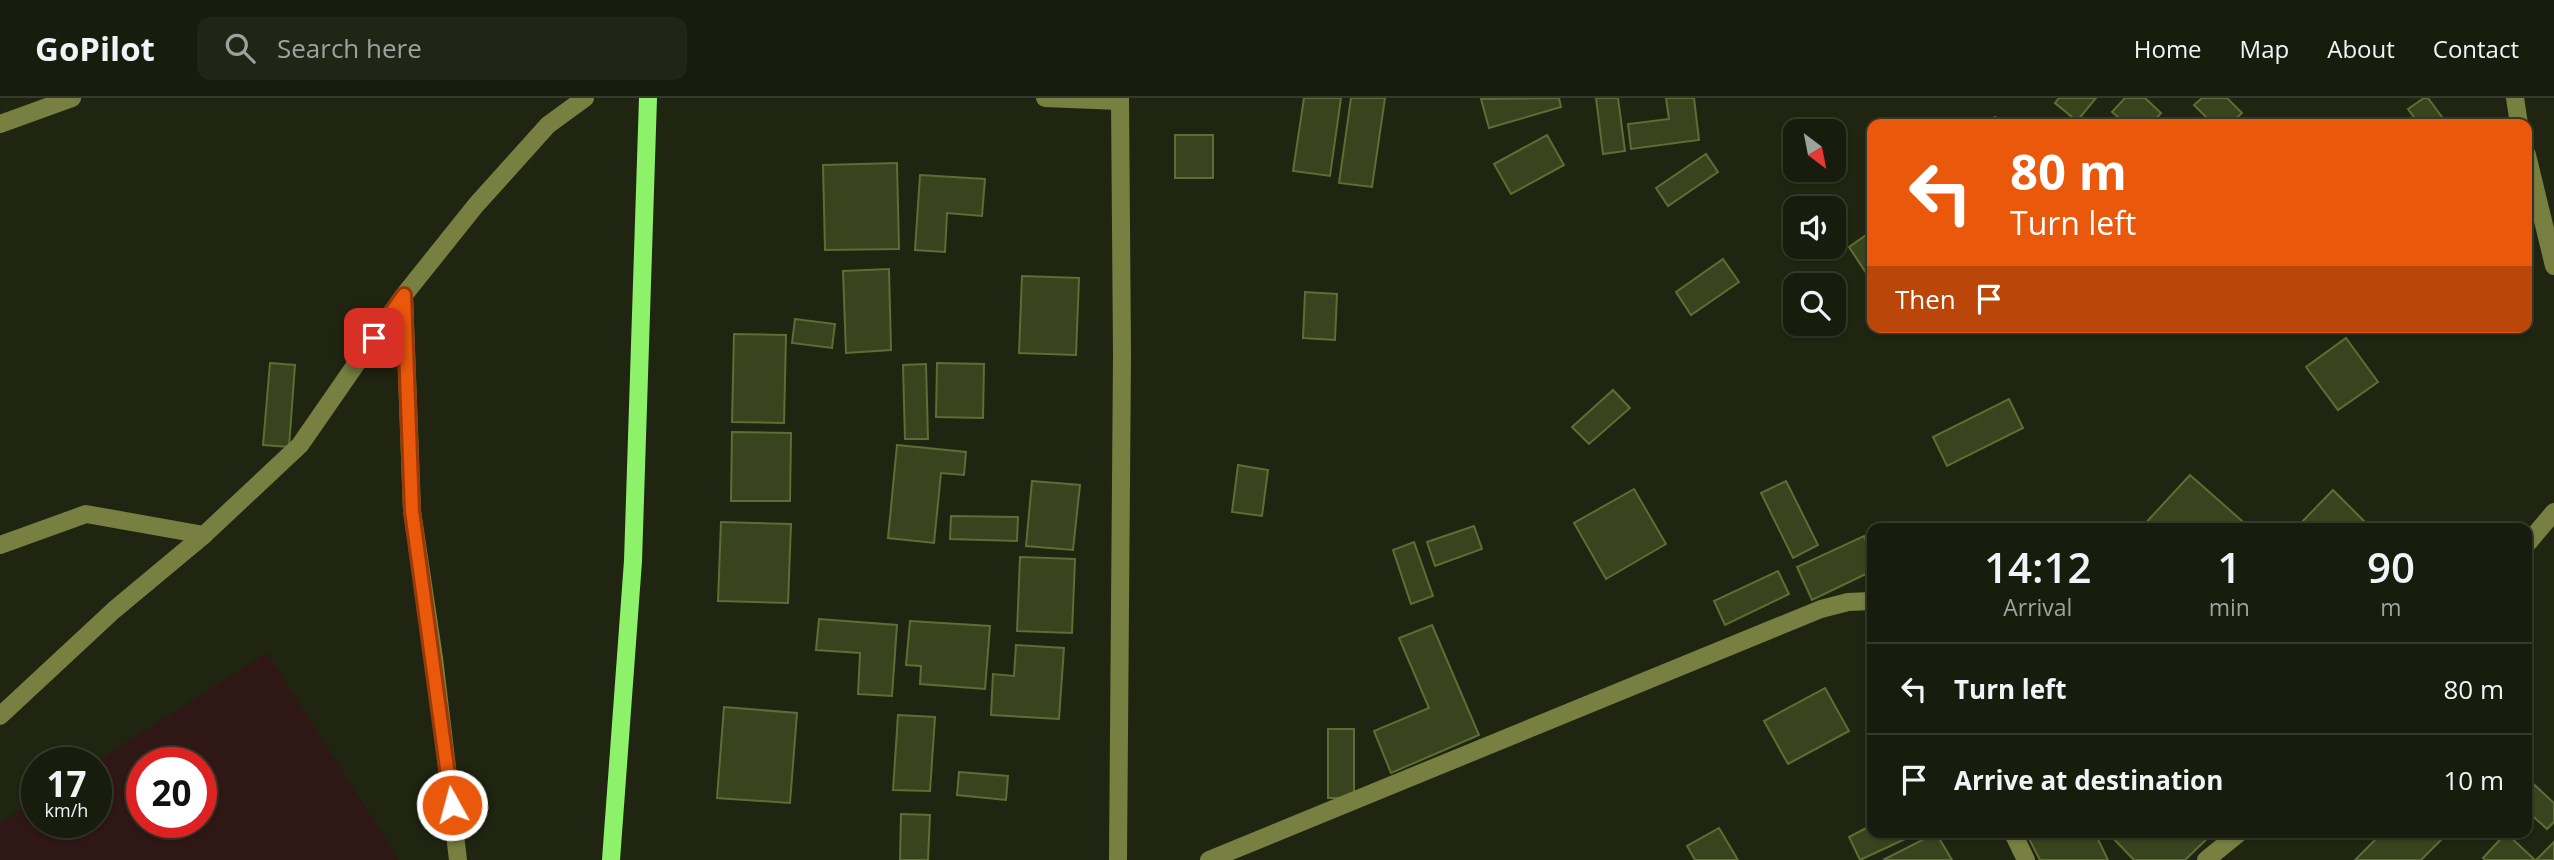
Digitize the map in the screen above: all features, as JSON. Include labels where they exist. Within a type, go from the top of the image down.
[{"type":"main road","points":[[611,860],[633,561],[648,98]]},
{"type":"street","points":[[0,124],[72,98]]},
{"type":"street","points":[[0,716],[114,610],[204,535],[300,445],[404,295],[476,205],[548,125],[585,98]]},
{"type":"street","points":[[1045,98],[1119,100],[1122,355],[1118,860]]},
{"type":"street","points":[[2515,98],[2518,119]]},
{"type":"street","points":[[2532,176],[2554,266]]},
{"type":"street","points":[[404,295],[412,511],[434,658],[458,860]]},
{"type":"street","points":[[2532,538],[2554,512]]},
{"type":"street","points":[[0,545],[86,514],[204,535]]},
{"type":"street","points":[[1209,860],[1821,609],[1848,602],[1867,601]]},
{"type":"street","points":[[2015,838],[2026,860]]},
{"type":"street","points":[[2206,860],[2233,838]]},
{"type":"shaded area","points":[[267,653],[399,860],[0,860],[0,823],[21,809],[21,838],[112,838],[112,752]]},
{"type":"building","points":[[1304,98],[1341,98],[1330,176],[1293,171]]},
{"type":"building","points":[[1351,98],[1385,98],[1372,187],[1339,183]]},
{"type":"building","points":[[1559,98],[1561,107],[1489,128],[1481,99]]},
{"type":"building","points":[[1596,98],[1618,98],[1625,151],[1603,154]]},
{"type":"building","points":[[1666,98],[1694,98],[1699,140],[1631,149],[1628,124],[1669,119]]},
{"type":"building","points":[[2059,98],[2096,98],[2079,119],[2075,119],[2055,103]]},
{"type":"building","points":[[2125,98],[2145,98],[2161,113],[2156,119],[2120,119],[2112,112]]},
{"type":"building","points":[[2202,98],[2227,98],[2242,113],[2235,119],[2208,119],[2194,105]]},
{"type":"building","points":[[2428,98],[2443,119],[2415,119],[2408,109]]},
{"type":"building","points":[[1175,135],[1213,135],[1213,178],[1175,178]]},
{"type":"building","points":[[1547,135],[1564,165],[1511,194],[1494,164]]},
{"type":"building","points":[[1706,154],[1718,172],[1668,206],[1656,188]]},
{"type":"building","points":[[897,163],[899,249],[825,250],[823,165]]},
{"type":"building","points":[[920,175],[985,179],[982,216],[947,213],[945,252],[915,250]]},
{"type":"building","points":[[1867,234],[1867,274],[1849,247]]},
{"type":"building","points":[[1723,259],[1739,282],[1691,315],[1676,292]]},
{"type":"building","points":[[889,269],[891,350],[846,353],[843,271]]},
{"type":"building","points":[[1022,276],[1079,278],[1076,355],[1019,353]]},
{"type":"building","points":[[1305,292],[1337,294],[1335,340],[1303,338]]},
{"type":"building","points":[[795,319],[835,324],[832,348],[792,343]]},
{"type":"building","points":[[734,334],[786,335],[784,423],[732,422]]},
{"type":"building","points":[[2346,338],[2378,382],[2338,410],[2306,367]]},
{"type":"building","points":[[270,363],[295,365],[289,447],[263,445]]},
{"type":"building","points":[[937,363],[984,364],[983,418],[936,417]]},
{"type":"building","points":[[926,364],[928,439],[905,439],[903,365]]},
{"type":"building","points":[[1613,390],[1630,408],[1589,444],[1572,427]]},
{"type":"building","points":[[2009,399],[2023,428],[1947,466],[1933,437]]},
{"type":"building","points":[[732,432],[791,433],[790,501],[731,501]]},
{"type":"building","points":[[897,445],[966,452],[964,475],[941,473],[934,543],[888,538]]},
{"type":"building","points":[[1238,465],[1268,470],[1262,516],[1232,512]]},
{"type":"building","points":[[2190,475],[2244,523],[2146,523]]},
{"type":"building","points":[[1032,481],[1080,485],[1073,550],[1026,546]]},
{"type":"building","points":[[1786,481],[1818,545],[1793,558],[1761,493]]},
{"type":"building","points":[[1634,489],[1666,544],[1606,579],[1574,523]]},
{"type":"building","points":[[2333,490],[2366,523],[2301,523]]},
{"type":"building","points":[[951,516],[1018,517],[1017,541],[950,539]]},
{"type":"building","points":[[721,522],[791,524],[788,603],[718,601]]},
{"type":"building","points":[[1474,526],[1482,549],[1435,566],[1427,542]]},
{"type":"building","points":[[1864,536],[1867,542],[1867,573],[1812,600],[1797,567]]},
{"type":"building","points":[[1414,542],[1433,596],[1411,604],[1393,550]]},
{"type":"building","points":[[1020,557],[1075,559],[1072,633],[1017,631]]},
{"type":"building","points":[[1778,571],[1789,594],[1725,625],[1714,601]]},
{"type":"building","points":[[819,619],[897,625],[892,696],[858,694],[860,653],[816,650]]},
{"type":"building","points":[[910,621],[990,626],[985,689],[920,684],[921,666],[906,665]]},
{"type":"building","points":[[1432,625],[1479,735],[1391,773],[1374,731],[1429,708],[1399,638]]},
{"type":"building","points":[[1016,645],[1064,648],[1059,719],[991,715],[993,674],[1014,676]]},
{"type":"building","points":[[1825,688],[1849,731],[1788,764],[1764,721]]},
{"type":"building","points":[[724,707],[797,713],[790,803],[717,798]]},
{"type":"building","points":[[898,715],[935,717],[930,791],[893,790]]},
{"type":"building","points":[[1328,729],[1354,729],[1354,798],[1328,798]]},
{"type":"building","points":[[959,772],[1008,776],[1006,800],[957,795]]},
{"type":"building","points":[[2532,783],[2554,803],[2554,822],[2547,829],[2532,816]]},
{"type":"building","points":[[901,814],[930,815],[928,860],[900,860]]},
{"type":"building","points":[[1719,828],[1738,860],[1695,860],[1687,846]]},
{"type":"building","points":[[1867,828],[1867,838],[1907,838],[1860,860],[1849,837]]},
{"type":"building","points":[[1926,838],[1939,838],[1952,860],[1883,860]]},
{"type":"building","points":[[2029,838],[2097,838],[2108,860],[2040,860]]},
{"type":"building","points":[[2113,838],[2208,838],[2185,860],[2134,860]]},
{"type":"building","points":[[2377,838],[2443,838],[2421,860],[2355,860]]},
{"type":"building","points":[[2501,838],[2511,838],[2535,860],[2485,860],[2483,858]]},
{"type":"building","points":[[2554,842],[2554,860],[2536,860]]},
{"type":"route","points":[[374,338],[404,295],[412,511],[452,805]]}]
